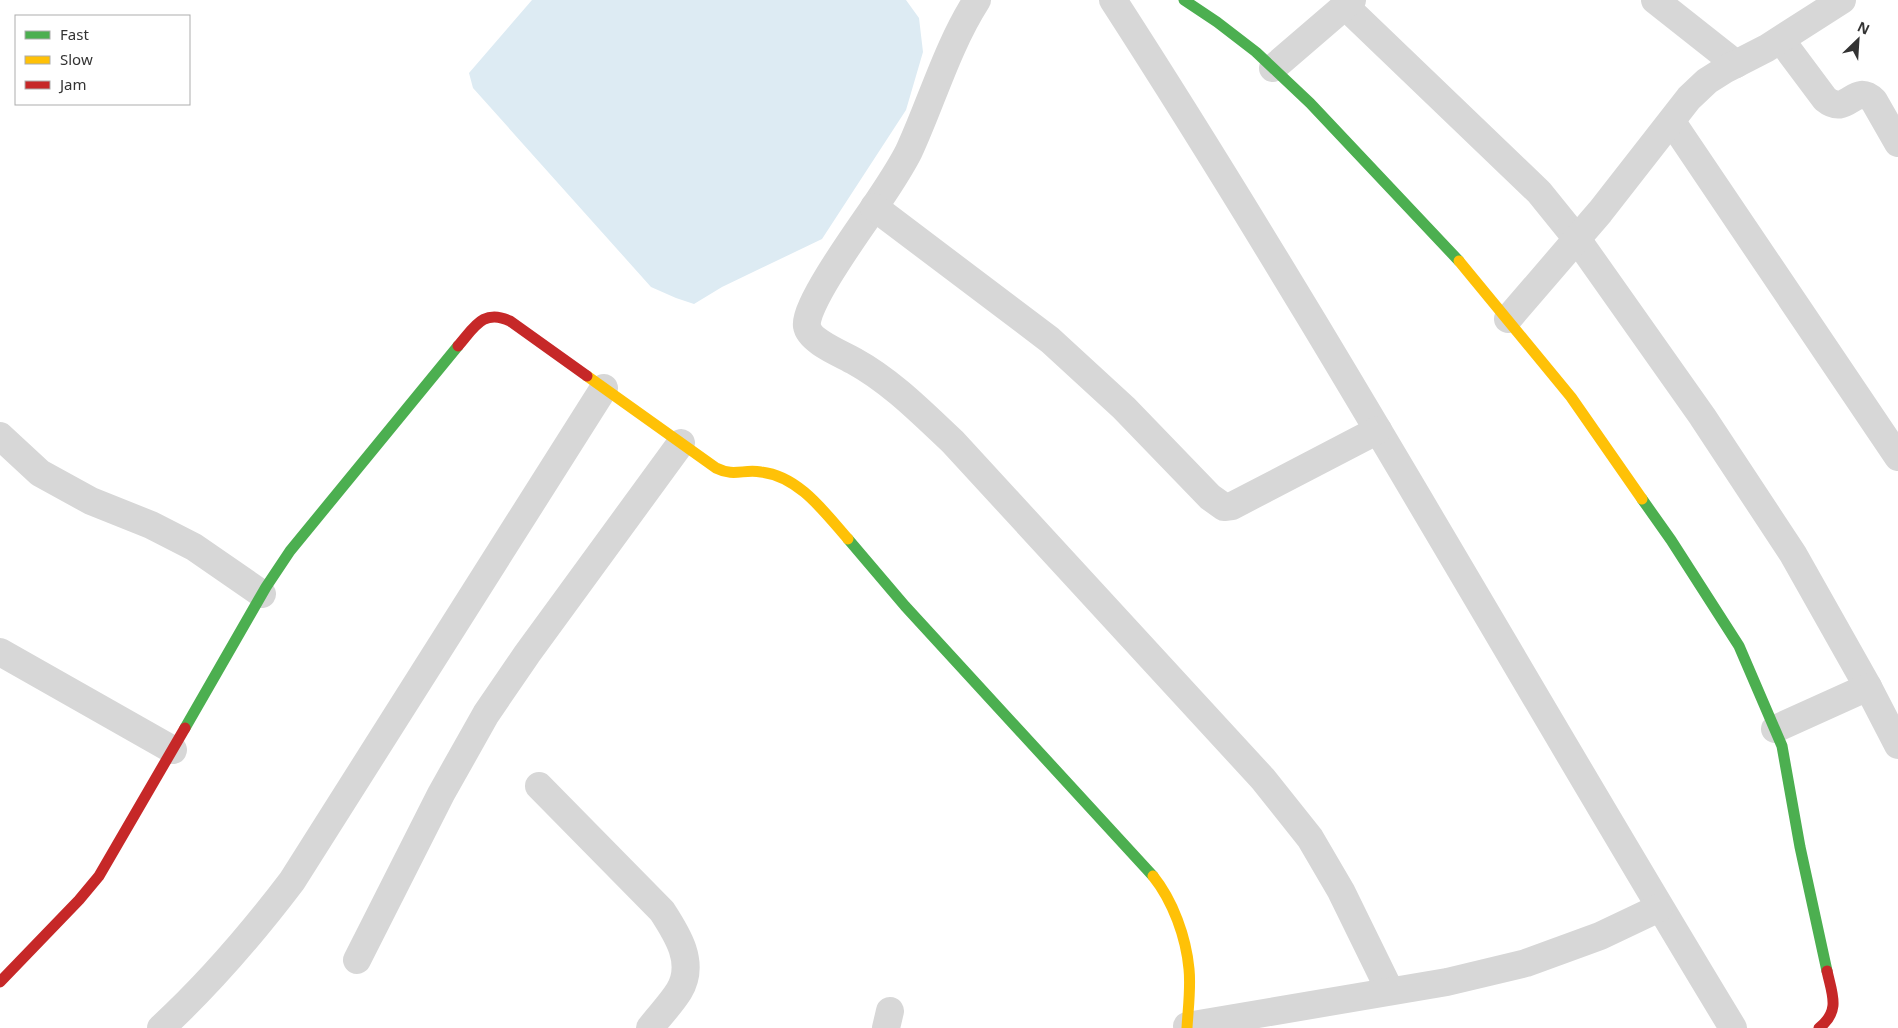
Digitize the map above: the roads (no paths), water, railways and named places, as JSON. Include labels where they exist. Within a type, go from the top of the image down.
[{"type":"street","points":[[976,0],[964,20],[908,153],[836,263],[809,313],[806,326],[810,334],[818,341],[868,369],[909,400],[953,442],[1263,779],[1310,838],[1341,891],[1390,991]]},
{"type":"street","points":[[1113,0],[1174,94],[1378,430],[1659,908],[1733,1028]]},
{"type":"street","points":[[1184,0],[1256,52],[1310,103],[1469,271],[1571,397],[1671,540],[1739,646],[1782,746],[1800,847],[1834,1002],[1834,1012],[1830,1019],[1819,1028]]},
{"type":"street","points":[[1654,0],[1736,64]]},
{"type":"street","points":[[1508,319],[1577,239],[1672,122],[1689,98],[1707,80],[1781,40],[1842,0]]},
{"type":"street","points":[[1273,68],[1349,3],[1533,185],[1577,239],[1702,416],[1793,554],[1868,687],[1898,745]]},
{"type":"street","points":[[1781,40],[1825,99],[1832,105],[1839,106],[1860,95],[1870,96],[1898,143]]},
{"type":"street","points":[[1672,122],[1898,457]]},
{"type":"street","points":[[874,207],[1050,340],[1124,408],[1210,497],[1224,507],[1232,506],[1378,430]]},
{"type":"street","points":[[0,982],[36,946],[99,876],[262,594],[290,551],[476,325],[486,317],[498,315],[510,321],[727,474],[754,471],[767,472],[802,490],[818,503],[905,606],[1149,870],[1165,890],[1182,935],[1189,970],[1187,1027],[1447,982],[1526,963],[1600,936],[1659,908]]},
{"type":"street","points":[[161,1028],[196,996],[251,935],[292,882],[604,388]]},
{"type":"street","points":[[0,436],[40,473],[91,501],[151,525],[194,547],[262,594]]},
{"type":"street","points":[[357,960],[441,794],[486,714],[527,654],[681,443]]},
{"type":"street","points":[[0,652],[173,750]]},
{"type":"street","points":[[1775,729],[1868,687]]},
{"type":"street","points":[[539,786],[662,911],[676,933],[685,955],[685,974],[680,990],[650,1028]]}]
